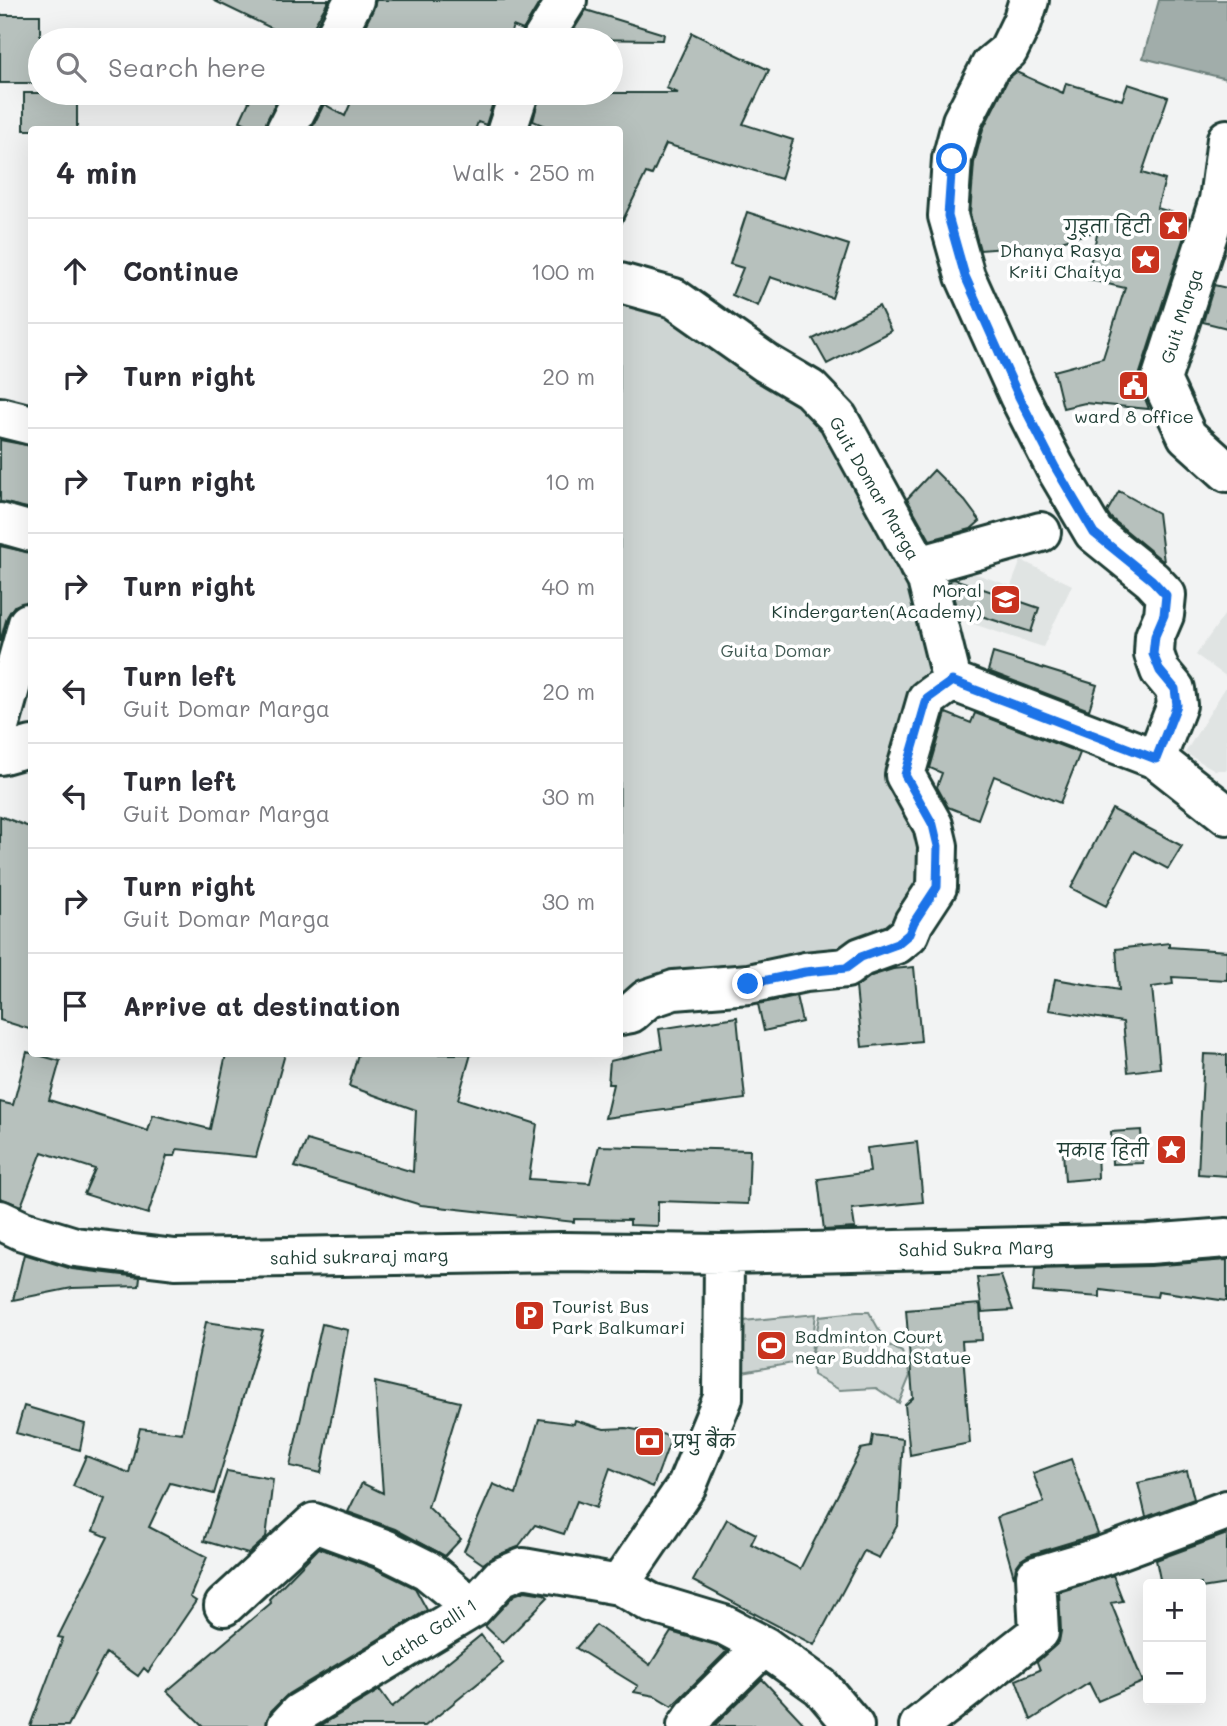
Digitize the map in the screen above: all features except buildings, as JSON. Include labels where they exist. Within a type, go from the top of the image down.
[{"type":"street","points":[[339,28],[354,0]]},
{"type":"street","points":[[550,28],[567,0]]},
{"type":"street","points":[[1029,0],[1008,51],[991,65],[962,121],[952,159],[948,216],[965,276],[1019,397],[1055,467],[1094,533],[1152,580],[1166,595],[1164,615],[1155,636],[1153,654],[1160,671],[1175,689],[1177,705],[1156,759]]},
{"type":"street","points":[[288,126],[299,105]]},
{"type":"street","points":[[508,126],[515,105]]},
{"type":"street","name":"Guit Marga","points":[[1227,139],[1219,200],[1161,380],[1187,436],[1227,472]]},
{"type":"street","name":"Guit Domar Marga","points":[[623,284],[674,298],[766,363],[810,389],[838,418],[870,481],[927,580],[952,681]]},
{"type":"street","points":[[0,417],[28,424]]},
{"type":"street","points":[[0,523],[28,530]]},
{"type":"street","points":[[919,566],[1041,532]]},
{"type":"street","points":[[0,724],[28,623]]},
{"type":"street","points":[[623,1014],[631,1013],[647,999],[674,990],[748,984],[805,972],[846,968],[861,957],[897,944],[909,934],[937,887],[938,846],[933,825],[905,775],[927,699],[952,681],[1156,759],[1227,815]]},
{"type":"street","points":[[0,755],[28,747]]},
{"type":"street","name":"sahid sukraraj marg","points":[[0,1220],[23,1231],[75,1247],[175,1259],[561,1252],[724,1254]]},
{"type":"street","name":"Sahid Sukra Marg","points":[[724,1254],[1149,1244],[1227,1238]]},
{"type":"street","points":[[619,1585],[687,1485],[723,1398],[724,1254]]},
{"type":"street","points":[[919,1726],[1039,1632],[1035,1576],[1097,1558],[1227,1510]]},
{"type":"street","points":[[224,1606],[315,1513],[427,1570],[472,1608]]},
{"type":"street","name":"Latha Galli 1","points":[[287,1726],[299,1713],[472,1608],[501,1577],[523,1568],[619,1585],[651,1603],[724,1625],[764,1646],[821,1687],[854,1726]]},
{"type":"street","points":[[687,1726],[699,1710],[764,1646]]},
{"type":"shaded area","points":[[1159,0],[1227,0],[1227,79],[1143,58]]},
{"type":"shaded area","name":"Moral Kindergarten(Academy)","points":[[1021,560],[1072,585],[1043,647],[943,614],[953,566],[1011,586]]},
{"type":"shaded area","points":[[1227,611],[1227,677],[1196,655]]},
{"type":"shaded area","points":[[1227,685],[1227,770],[1215,770],[1185,753]]},
{"type":"green space","name":"Guita Domar","points":[[623,290],[633,292],[815,405],[912,568],[938,654],[916,728],[931,865],[888,939],[623,993]]},
{"type":"green space","points":[[869,1312],[887,1344],[902,1352],[910,1376],[899,1403],[876,1388],[840,1390],[813,1375],[812,1354],[820,1316]]},
{"type":"green space","name":"Badminton Court near Buddha Statue","points":[[816,1314],[810,1360],[731,1374],[733,1322]]},
{"type":"place","name":"गुइता हिटी","points":[[1174,226]]},
{"type":"place","name":"Dhanya Rasya Kriti Chaitya","points":[[1145,260]]},
{"type":"place","name":"ward 8 office","points":[[1134,385]]},
{"type":"place","name":"Moral Kindergarten(Academy)","points":[[1005,600]]},
{"type":"place","name":"मकाह हिती","points":[[1172,1150]]},
{"type":"place","name":"Tourist Bus Park Balkumari","points":[[529,1316]]},
{"type":"place","name":"Badminton Court near Buddha Statue","points":[[772,1346]]},
{"type":"place","name":"प्रभु बैंक","points":[[650,1441]]},
{"type":"route","points":[[748,984],[805,972],[846,968],[872,951],[897,944],[909,934],[937,887],[938,846],[933,825],[905,775],[927,699],[952,681],[1156,759],[1177,705],[1175,689],[1160,671],[1153,654],[1155,636],[1164,615],[1166,595],[1152,580],[1094,533],[1055,467],[1019,397],[965,276],[948,216],[952,159]]}]
